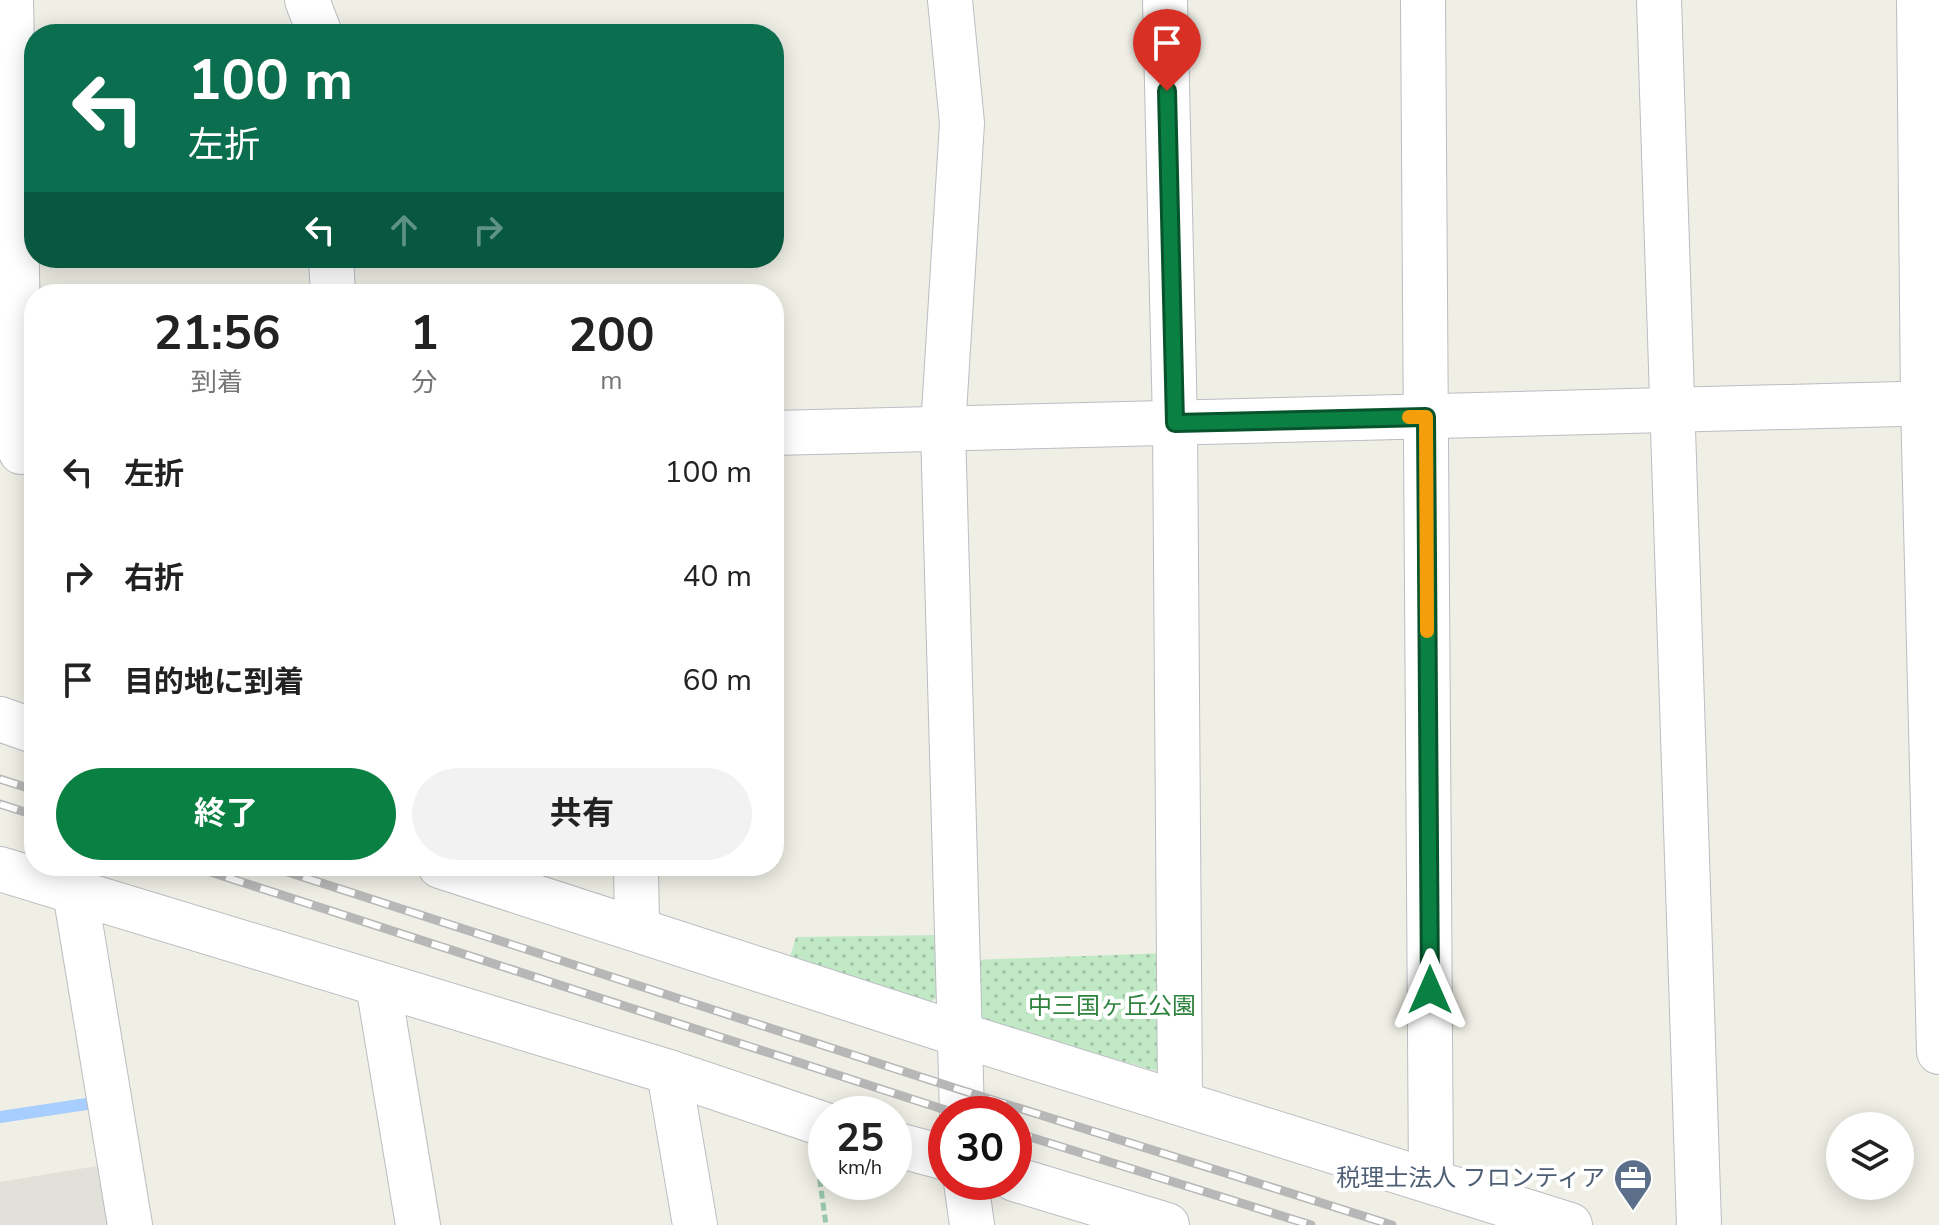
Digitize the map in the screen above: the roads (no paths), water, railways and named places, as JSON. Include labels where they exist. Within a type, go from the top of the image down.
[{"type":"street","points":[[11,0],[18,450]]},
{"type":"street","points":[[307,0],[316,24]]},
{"type":"street","points":[[950,0],[962,123],[943,429],[961,1096]]},
{"type":"street","points":[[1165,0],[1175,423],[1180,1101]]},
{"type":"street","points":[[1423,0],[1431,1181]]},
{"type":"street","points":[[1659,0],[1699,1225]]},
{"type":"street","points":[[1919,0],[1931,403],[1939,1052]]},
{"type":"street","points":[[784,433],[1931,403]]},
{"type":"street","points":[[0,719],[24,727]]},
{"type":"street","points":[[0,869],[669,1072],[808,1119]]},
{"type":"street","points":[[471,876],[958,1034],[1570,1225]]},
{"type":"street","points":[[636,876],[637,929]]},
{"type":"street","points":[[75,892],[130,1225]]},
{"type":"street","points":[[378,984],[418,1225]]},
{"type":"street","points":[[669,1072],[695,1225]]},
{"type":"street","points":[[1032,1184],[1167,1225]]},
{"type":"street","points":[[969,1200],[972,1225]]},
{"type":"waterway","points":[[0,1117],[93,1103]]},
{"type":"railway","points":[[0,779],[24,787]]},
{"type":"railway","points":[[0,804],[24,812]]},
{"type":"railway","points":[[223,876],[928,1104]]},
{"type":"railway","points":[[300,876],[961,1090],[1392,1225]]},
{"type":"railway","points":[[1032,1138],[1311,1225]]},
{"type":"place","name":"税理士法人 フロンティア","points":[[1633,1212]]},
{"type":"park label","name":"中三国ヶ丘公園","points":[[1112,1006]]}]
